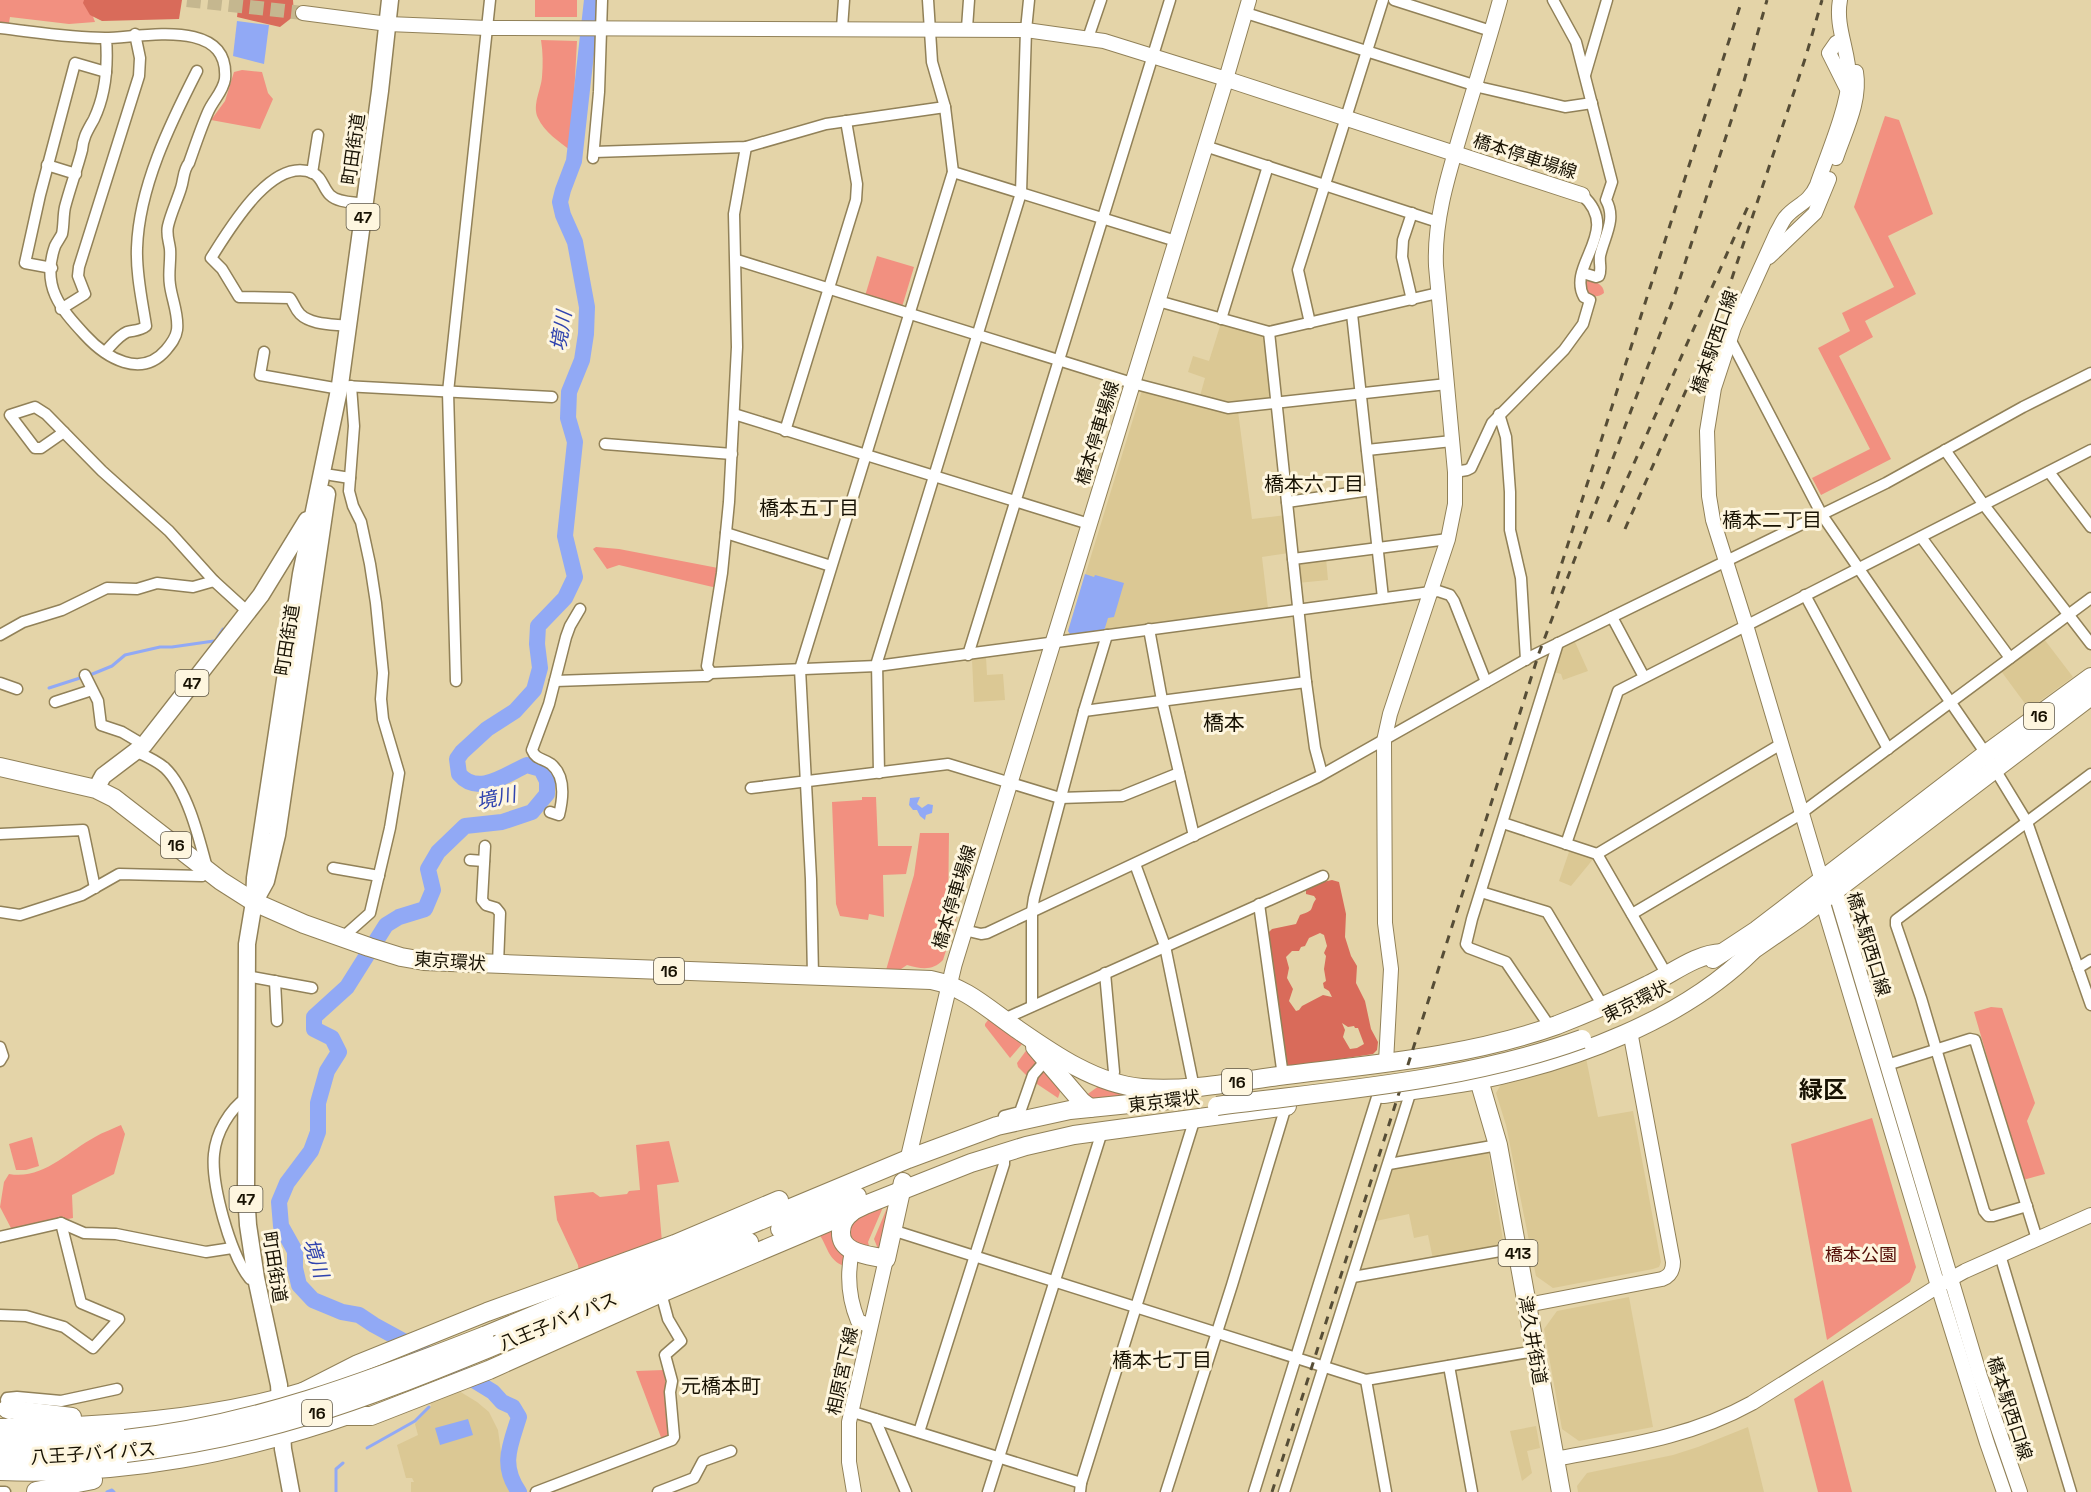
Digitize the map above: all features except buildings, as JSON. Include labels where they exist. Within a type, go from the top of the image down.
[{"type":"highway","name":"東京環状","points":[[1580,1033],[1650,1009],[1752,951],[1990,761],[2091,677]]},
{"type":"highway","name":"東京環状","points":[[1990,761],[2091,696]]},
{"type":"highway","name":"東京環状","points":[[0,766],[96,789],[114,798],[208,872],[254,902],[304,924],[389,953],[424,961],[931,980],[949,984]]},
{"type":"highway","name":"東京環状","points":[[1097,1121],[1217,1100],[1468,1071],[1520,1059],[1580,1033],[1658,992],[1826,890]]},
{"type":"highway","name":"16","points":[[394,1355],[493,1349],[662,1293],[836,1219],[856,1209],[904,1175],[950,1170],[1004,1152],[1058,1138],[1097,1121],[1195,1118],[1345,1099],[1479,1080],[1538,1065],[1630,1031],[1700,993],[1732,971],[1752,951]]},
{"type":"highway","name":"16","points":[[949,984],[970,994],[1078,1068],[1139,1088],[1176,1090],[1340,1069],[1471,1048],[1550,1027],[1603,1006],[1709,953],[1722,953]]},
{"type":"highway","name":"16","points":[[1011,1024],[1046,1060],[1097,1121]]},
{"type":"highway","name":"津久井街道","points":[[1471,1048],[1498,1144],[1561,1492]]},
{"type":"highway","points":[[1340,1069],[1337,1074],[1338,1084],[1340,1094],[1345,1099]]},
{"type":"highway","name":"八王子バイパス","points":[[493,1349],[578,1290],[641,1271],[851,1183],[904,1175],[946,1144],[997,1126],[1044,1115],[1097,1121]]},
{"type":"highway","name":"八王子バイパス","points":[[0,1457],[67,1457],[126,1446],[302,1403],[373,1379],[493,1349],[904,1175],[1001,1141],[1097,1121]]},
{"type":"highway","name":"16","points":[[5,1416],[91,1424],[249,1406],[303,1392],[394,1355],[438,1332],[675,1244],[839,1175],[851,1183]]},
{"type":"highway","points":[[856,1209],[846,1217],[841,1230],[843,1243],[852,1251],[886,1259],[904,1175]]},
{"type":"highway","name":"16","points":[[721,1254],[856,1209]]},
{"type":"highway","name":"16","points":[[0,1471],[58,1472],[156,1464],[219,1452],[345,1416],[445,1383],[493,1349]]},
{"type":"highway","name":"16","points":[[445,1383],[493,1349]]},
{"type":"highway","name":"八王子バイパス","points":[[0,1443],[126,1446]]},
{"type":"highway","points":[[34,1488],[123,1473],[156,1464]]},
{"type":"main road","name":"町田街道","points":[[321,502],[336,410],[344,387],[348,326],[390,0]]},
{"type":"main road","name":"橋本停車場線","points":[[904,1175],[964,930],[1226,79],[1582,195]]},
{"type":"main road","name":"町田街道","points":[[291,1492],[282,1435],[280,1398],[248,1225],[246,1098],[248,934],[254,902],[255,878],[285,732],[301,563],[331,476],[336,410]]},
{"type":"main road","name":"47","points":[[301,563],[308,540],[319,527],[321,502]]},
{"type":"main road","name":"47","points":[[301,563],[321,502]]},
{"type":"main road","name":"47","points":[[96,789],[103,776],[140,748],[248,612],[279,568],[301,563]]},
{"type":"main road","points":[[916,1119],[920,1134],[926,1141],[937,1145],[946,1144]]},
{"type":"street","points":[[456,681],[448,392],[490,0]]},
{"type":"street","points":[[602,0],[594,156],[746,147],[825,123],[945,107]]},
{"type":"street","points":[[842,28],[844,0]]},
{"type":"street","points":[[813,976],[800,669],[953,172],[945,107],[932,62],[928,0]]},
{"type":"street","points":[[967,28],[969,0]]},
{"type":"street","points":[[879,773],[877,666],[1021,193],[1029,0]]},
{"type":"street","points":[[1088,38],[1101,0]]},
{"type":"street","points":[[968,655],[1170,0]]},
{"type":"street","points":[[1310,323],[1298,270],[1383,0]]},
{"type":"street","points":[[1394,0],[1491,31]]},
{"type":"street","points":[[1386,1062],[1391,969],[1385,923],[1384,741],[1397,693],[1448,539],[1455,504],[1455,472],[1436,260],[1438,222],[1455,153],[1500,0]]},
{"type":"street","points":[[1553,0],[1575,38],[1612,182],[1606,200],[1611,217],[1599,259],[1601,270],[1599,276],[1596,277],[1583,273]]},
{"type":"street","points":[[1585,76],[1607,0]]},
{"type":"street","points":[[1760,270],[1785,217],[1813,195],[1846,94],[1848,70],[1838,19],[1840,0]]},
{"type":"street","points":[[303,14],[388,24],[487,28],[1026,30],[1088,38],[1226,79],[1248,6],[1367,51],[1474,86],[1565,107],[1592,103]]},
{"type":"street","points":[[0,28],[106,38],[135,34],[176,34],[200,39],[217,52],[223,62],[225,80],[219,95],[209,109],[189,163],[185,167],[168,228],[169,283],[177,319],[177,332],[161,356],[149,363],[129,364],[118,361],[105,352],[86,336],[61,309],[54,294],[52,268],[55,246],[61,236],[65,210],[83,141],[87,128],[94,119],[106,72],[106,38]]},
{"type":"street","points":[[61,309],[85,294],[78,276],[79,267],[139,76],[140,58],[135,34]]},
{"type":"street","points":[[1760,270],[1777,249],[1815,213],[1823,197],[1857,92],[1855,67],[1842,40]]},
{"type":"street","points":[[52,268],[25,263],[47,165],[75,63],[106,72]]},
{"type":"street","points":[[105,352],[120,336],[146,326],[137,265],[138,233],[143,207],[165,137],[197,71]]},
{"type":"street","points":[[785,431],[856,200],[856,184],[846,121]]},
{"type":"street","points":[[312,172],[318,135]]},
{"type":"street","points":[[1205,146],[1438,222]]},
{"type":"street","points":[[711,673],[707,666],[722,573],[732,454],[737,347],[734,214],[746,147]]},
{"type":"street","points":[[47,165],[76,174]]},
{"type":"street","points":[[1221,319],[1268,166]]},
{"type":"street","points":[[348,326],[305,318],[290,298],[239,297],[222,269],[211,258],[253,199],[282,174],[293,171],[312,172],[318,176],[330,195],[365,204]]},
{"type":"street","points":[[953,172],[1176,241]]},
{"type":"street","points":[[1582,195],[1606,200]]},
{"type":"street","points":[[1455,472],[1471,468],[1486,433],[1499,414],[1564,350],[1583,324],[1590,300],[1580,291],[1580,284],[1598,223],[1592,206],[1582,195]]},
{"type":"street","points":[[1412,213],[1403,240],[1402,257],[1412,300]]},
{"type":"street","points":[[1785,217],[1795,225],[1808,221]]},
{"type":"street","points":[[736,260],[1132,383],[1228,408],[1447,384]]},
{"type":"street","name":"橋本駅西口線","points":[[1760,270],[1730,339],[1714,387],[1707,430],[1710,508],[1826,890],[1887,1065],[1980,1376],[2020,1492]]},
{"type":"street","points":[[1158,301],[1269,332],[1438,293]]},
{"type":"street","points":[[1352,314],[1383,598]]},
{"type":"street","points":[[1269,332],[1306,682],[1315,748],[1322,774]]},
{"type":"street","points":[[1730,339],[1822,515],[1951,702],[2027,822],[2091,1005]]},
{"type":"street","points":[[260,357],[260,375],[344,387],[552,397]]},
{"type":"street","points":[[964,930],[987,933],[1322,774],[1526,660],[1822,515],[1946,450],[2023,406],[2091,373]]},
{"type":"street","points":[[344,387],[354,426],[350,495],[366,543],[376,603],[383,719],[399,773],[370,913],[351,940]]},
{"type":"street","points":[[64,432],[41,448],[35,448],[10,415],[35,407],[46,414],[64,432],[102,471],[169,531],[214,581],[248,612]]},
{"type":"street","points":[[734,414],[1089,525]]},
{"type":"street","points":[[1499,414],[1506,438],[1510,530],[1521,578],[1526,660]]},
{"type":"street","points":[[1367,450],[1452,441]]},
{"type":"street","points":[[605,444],[732,454]]},
{"type":"street","points":[[1946,450],[1984,505],[2091,644]]},
{"type":"street","points":[[1566,844],[1616,694],[1644,677],[2091,450]]},
{"type":"street","points":[[2049,471],[2091,527]]},
{"type":"street","points":[[331,476],[350,478]]},
{"type":"street","points":[[1287,502],[1371,490]]},
{"type":"street","points":[[726,533],[831,566]]},
{"type":"street","points":[[1921,537],[2010,658]]},
{"type":"street","points":[[1293,559],[1448,539]]},
{"type":"street","points":[[0,635],[22,622],[62,610],[107,588],[137,589],[157,583],[192,587],[214,581]]},
{"type":"street","points":[[555,681],[707,676],[711,673],[877,666],[1298,609],[1423,595],[1431,592],[1445,593],[1454,601],[1486,682]]},
{"type":"street","points":[[1805,595],[1888,749]]},
{"type":"street","points":[[1632,914],[1802,812],[2091,598]]},
{"type":"street","points":[[550,812],[559,815],[562,801],[560,777],[550,763],[538,759],[532,750],[555,681],[566,637],[580,609]]},
{"type":"street","points":[[1612,617],[1644,677]]},
{"type":"street","points":[[1149,629],[1162,700],[1194,836]]},
{"type":"street","points":[[1032,1006],[1032,911],[1083,711],[1107,635]]},
{"type":"street","points":[[1550,1027],[1506,962],[1469,948],[1466,944],[1558,644]]},
{"type":"street","points":[[0,912],[20,915],[82,895],[119,874],[202,876],[208,872],[193,821],[176,784],[165,768],[122,732],[100,725],[98,701],[85,675]]},
{"type":"street","points":[[1083,711],[1306,682]]},
{"type":"street","points":[[0,683],[16,689]]},
{"type":"street","points":[[55,702],[92,690]]},
{"type":"street","points":[[1597,854],[1781,744]]},
{"type":"street","points":[[751,788],[948,764],[1060,798],[1124,795],[1179,773]]},
{"type":"street","points":[[2027,1206],[1993,1216],[1986,1214],[1896,920],[2090,777]]},
{"type":"street","points":[[1503,823],[1597,854],[1666,975]]},
{"type":"street","points":[[0,834],[83,830],[95,888]]},
{"type":"street","points":[[485,846],[482,900],[500,913],[498,964]]},
{"type":"street","points":[[470,860],[484,861]]},
{"type":"street","points":[[1135,864],[1165,946],[1194,1088]]},
{"type":"street","points":[[333,868],[379,876]]},
{"type":"street","points":[[1011,1024],[1032,1006],[1323,876]]},
{"type":"street","name":"橋本駅西口線","points":[[1826,890],[1855,1009],[1938,1286],[2004,1492]]},
{"type":"street","points":[[1481,892],[1546,912],[1603,1006]]},
{"type":"street","points":[[1259,904],[1283,1076]]},
{"type":"street","points":[[2078,968],[2091,960]]},
{"type":"street","points":[[1105,973],[1114,1072],[1112,1081]]},
{"type":"street","points":[[247,976],[312,988]]},
{"type":"street","points":[[275,981],[277,1021]]},
{"type":"street","points":[[1527,1305],[1662,1279],[1668,1277],[1672,1271],[1673,1262],[1630,1031]]},
{"type":"street","points":[[1887,1065],[1970,1039],[1975,1040],[2037,1239]]},
{"type":"street","points":[[0,1047],[3,1056],[0,1062]]},
{"type":"street","points":[[997,1126],[998,1117],[1020,1112],[1033,1075],[1046,1060]]},
{"type":"street","points":[[1284,1492],[1389,1164],[1410,1096],[1409,1090]]},
{"type":"street","points":[[1254,1492],[1378,1094]]},
{"type":"street","points":[[246,1098],[228,1116],[214,1154],[215,1176],[232,1248],[250,1279],[256,1278]]},
{"type":"street","points":[[1166,1492],[1286,1106]]},
{"type":"street","points":[[850,1411],[999,1457],[1081,1487],[1195,1118]]},
{"type":"street","points":[[988,1492],[1100,1138],[1097,1121]]},
{"type":"street","points":[[1389,1164],[1498,1144]]},
{"type":"street","points":[[919,1432],[1004,1164],[1004,1152]]},
{"type":"street","points":[[1555,1459],[1668,1437],[1721,1419],[1788,1381],[1938,1286],[2000,1255],[2091,1215]]},
{"type":"street","points":[[0,1237],[61,1224],[84,1233],[116,1234],[206,1252],[232,1248]]},
{"type":"street","points":[[1,1312],[26,1316],[64,1327],[93,1348],[119,1319],[81,1303],[61,1224]]},
{"type":"street","points":[[892,1230],[1366,1380],[1535,1351]]},
{"type":"street","points":[[1353,1277],[1517,1248]]},
{"type":"street","points":[[852,1251],[848,1274],[855,1312],[858,1321],[870,1326]]},
{"type":"street","points":[[2000,1255],[2071,1492]]},
{"type":"street","name":"相原宮下線","points":[[854,1492],[848,1443],[850,1411],[886,1259]]},
{"type":"street","points":[[536,1492],[622,1460],[672,1440],[674,1437],[670,1392],[672,1381],[665,1355],[681,1341],[668,1319],[662,1293]]},
{"type":"street","points":[[438,1332],[493,1349]]},
{"type":"street","points":[[1449,1366],[1472,1492]]},
{"type":"street","points":[[1366,1380],[1386,1492]]},
{"type":"street","points":[[5,1416],[7,1398],[17,1396],[61,1401],[117,1389]]},
{"type":"street","points":[[874,1419],[906,1492]]},
{"type":"street","points":[[658,1492],[694,1478],[703,1461],[731,1451]]},
{"type":"street","points":[[0,1492],[5,1492]]},
{"type":"shaded area","points":[[84,0],[182,0],[179,19],[102,21],[90,15],[83,3]]},
{"type":"shaded area","points":[[239,0],[293,0],[294,16],[280,27],[237,17]]},
{"type":"shaded area","points":[[1221,323],[1264,336],[1270,397],[1268,400],[1227,404],[1200,396],[1205,378],[1188,372],[1193,356],[1209,361]]},
{"type":"shaded area","points":[[1142,390],[1238,411],[1252,519],[1286,515],[1289,553],[1262,557],[1268,608],[1070,634],[1068,631]]},
{"type":"shaded area","points":[[1326,558],[1328,580],[1298,583],[1298,561]]},
{"type":"shaded area","points":[[2044,639],[2073,677],[2029,709],[2001,671]]},
{"type":"shaded area","points":[[1575,642],[1588,671],[1563,680],[1561,674],[1554,672],[1561,649]]},
{"type":"shaded area","points":[[986,657],[987,675],[1003,674],[1005,700],[974,702],[972,659]]},
{"type":"shaded area","points":[[1570,849],[1594,858],[1571,886],[1559,881]]},
{"type":"shaded area","points":[[1332,880],[1339,882],[1346,914],[1345,937],[1357,966],[1356,983],[1365,1001],[1371,1029],[1378,1042],[1377,1050],[1373,1054],[1287,1067],[1268,933],[1272,929],[1296,924],[1300,915],[1310,910],[1316,899],[1306,894],[1306,889]],"holes":[[[1320,933],[1324,935],[1327,946],[1324,953],[1326,981],[1323,983],[1324,988],[1332,997],[1323,995],[1296,1011],[1289,1001],[1293,989],[1287,978],[1289,968],[1286,957],[1292,951],[1299,951],[1309,938]],[[1342,1023],[1348,1027],[1358,1028],[1364,1044],[1350,1049],[1343,1037],[1345,1030]]]},
{"type":"shaded area","points":[[1586,1058],[1598,1117],[1633,1111],[1661,1262],[1659,1267],[1653,1269],[1553,1288],[1536,1276],[1506,1125],[1496,1093],[1503,1081]]},
{"type":"shaded area","points":[[1488,1150],[1504,1246],[1433,1259],[1428,1235],[1414,1238],[1409,1214],[1376,1221],[1394,1167]]},
{"type":"shaded area","points":[[1629,1297],[1653,1427],[1579,1441],[1562,1429],[1544,1329],[1557,1311]]},
{"type":"shaded area","points":[[459,1391],[489,1412],[498,1430],[503,1466],[510,1492],[411,1492],[411,1482],[414,1482],[412,1478],[406,1478],[397,1445],[418,1435],[415,1424],[431,1406],[430,1402]]},
{"type":"shaded area","points":[[1536,1426],[1540,1448],[1527,1451],[1532,1473],[1522,1481],[1510,1431]]},
{"type":"shaded area","points":[[1748,1427],[1764,1492],[1578,1492],[1577,1486],[1587,1473],[1673,1455]]},
{"type":"green space","points":[[0,0],[87,0],[95,22],[69,24],[10,17],[9,23],[0,24]]},
{"type":"green space","points":[[535,0],[577,0],[577,17],[535,17]]},
{"type":"green space","points":[[541,40],[577,41],[571,151],[544,128],[536,113],[542,72]]},
{"type":"green space","points":[[242,70],[262,72],[268,93],[273,99],[260,129],[211,120],[225,101],[234,72]]},
{"type":"green space","points":[[1885,116],[1899,120],[1933,214],[1888,236],[1916,294],[1865,321],[1873,337],[1839,356],[1891,459],[1821,495],[1812,478],[1870,449],[1818,348],[1850,331],[1842,313],[1894,287],[1854,207]]},
{"type":"green space","points":[[877,256],[914,267],[902,307],[865,296]]},
{"type":"green space","points":[[1588,279],[1601,285],[1604,293],[1594,296],[1584,290],[1585,280]]},
{"type":"green space","points":[[596,547],[619,549],[718,568],[717,588],[619,565],[607,569],[593,549]]},
{"type":"green space","points":[[862,797],[876,797],[878,846],[912,846],[906,874],[883,875],[884,917],[869,914],[868,920],[840,916],[836,904],[832,802],[862,800]]},
{"type":"green space","points":[[920,833],[949,833],[948,915],[957,916],[943,960],[939,964],[926,968],[907,965],[901,969],[886,970],[914,875]]},
{"type":"green space","points":[[1991,1007],[2002,1008],[2035,1103],[2027,1121],[2045,1174],[2023,1180],[1974,1012]]},
{"type":"green space","points":[[991,1016],[1023,1043],[1010,1058],[985,1026]]},
{"type":"green space","points":[[1028,1048],[1037,1061],[1028,1077],[1017,1063]]},
{"type":"green space","points":[[1042,1068],[1062,1086],[1058,1098],[1034,1082]]},
{"type":"green space","points":[[1103,1083],[1154,1094],[1092,1100],[1085,1096]]},
{"type":"green space","name":"橋本公園","points":[[1872,1118],[1916,1267],[1910,1282],[1827,1340],[1791,1144]]},
{"type":"green space","points":[[121,1125],[125,1134],[114,1174],[72,1195],[73,1218],[12,1230],[0,1207],[4,1182],[9,1174],[21,1175],[44,1169],[98,1135]]},
{"type":"green space","points":[[32,1137],[39,1166],[16,1170],[9,1144]]},
{"type":"green space","points":[[669,1141],[679,1182],[657,1185],[662,1242],[579,1273],[578,1265],[557,1220],[554,1196],[593,1192],[600,1197],[640,1190],[636,1145]]},
{"type":"green space","points":[[884,1205],[868,1242],[870,1250],[853,1243],[848,1226],[852,1220]]},
{"type":"green space","points":[[890,1207],[878,1249],[874,1239],[887,1208]]},
{"type":"green space","points":[[837,1224],[846,1252],[844,1266],[831,1257],[819,1234]]},
{"type":"green space","points":[[664,1370],[670,1434],[668,1438],[662,1440],[636,1371]]},
{"type":"green space","points":[[1823,1380],[1852,1492],[1818,1492],[1794,1399]]},
{"type":"water","points":[[237,21],[269,25],[264,64],[233,56]]},
{"type":"water","points":[[1085,574],[1124,583],[1114,617],[1108,618],[1104,631],[1070,634],[1068,631]]},
{"type":"water","points":[[920,797],[917,804],[922,808],[928,804],[933,805],[932,813],[926,815],[925,820],[917,810],[913,810],[909,805],[910,798]]},
{"type":"water","points":[[468,1419],[473,1435],[440,1445],[435,1428]]},
{"type":"waterway","name":"境川","points":[[519,1492],[513,1482],[508,1464],[510,1446],[519,1417],[513,1407],[502,1402],[493,1392],[462,1373],[359,1315],[342,1312],[313,1300],[299,1285],[295,1268],[295,1251],[281,1226],[279,1202],[287,1183],[311,1151],[318,1132],[318,1103],[327,1071],[339,1052],[332,1038],[314,1029],[314,1017],[347,987],[386,925],[399,917],[425,909],[433,890],[428,869],[438,852],[465,826],[502,822],[532,812],[547,794],[547,781],[541,769],[527,765],[492,782],[475,784],[459,774],[457,759],[487,729],[515,711],[534,690],[540,668],[537,644],[538,626],[565,598],[575,577],[565,536],[575,442],[568,418],[569,392],[582,360],[587,307],[575,242],[560,202],[574,161],[592,0]]},
{"type":"waterway","points":[[217,638],[223,629]]},
{"type":"waterway","points":[[90,675],[112,666],[125,655],[160,647],[214,641]]},
{"type":"waterway","points":[[49,688],[80,678]]},
{"type":"waterway","points":[[367,1448],[415,1421],[429,1407]]},
{"type":"waterway","points":[[336,1492],[336,1469],[343,1463]]},
{"type":"waterway","points":[[107,1492],[112,1490],[114,1492]]},
{"type":"tunnel","points":[[187,0],[303,13]]},
{"type":"railway","points":[[1552,594],[1742,0]]},
{"type":"railway","points":[[1272,1492],[1539,653],[1673,300],[1744,81],[1767,0]]},
{"type":"railway","points":[[1625,529],[1721,311],[1806,56],[1822,0]]},
{"type":"railway","points":[[1608,522],[1749,204]]},
{"type":"district","name":"橋本六丁目","points":[[1314,484]]},
{"type":"district","name":"橋本五丁目","points":[[809,508]]},
{"type":"district","name":"橋本二丁目","points":[[1772,520]]},
{"type":"district","name":"橋本","points":[[1224,722]]},
{"type":"district","name":"緑区","points":[[1823,1089]]},
{"type":"district","name":"橋本七丁目","points":[[1162,1360]]},
{"type":"district","name":"元橋本町","points":[[721,1386]]}]
